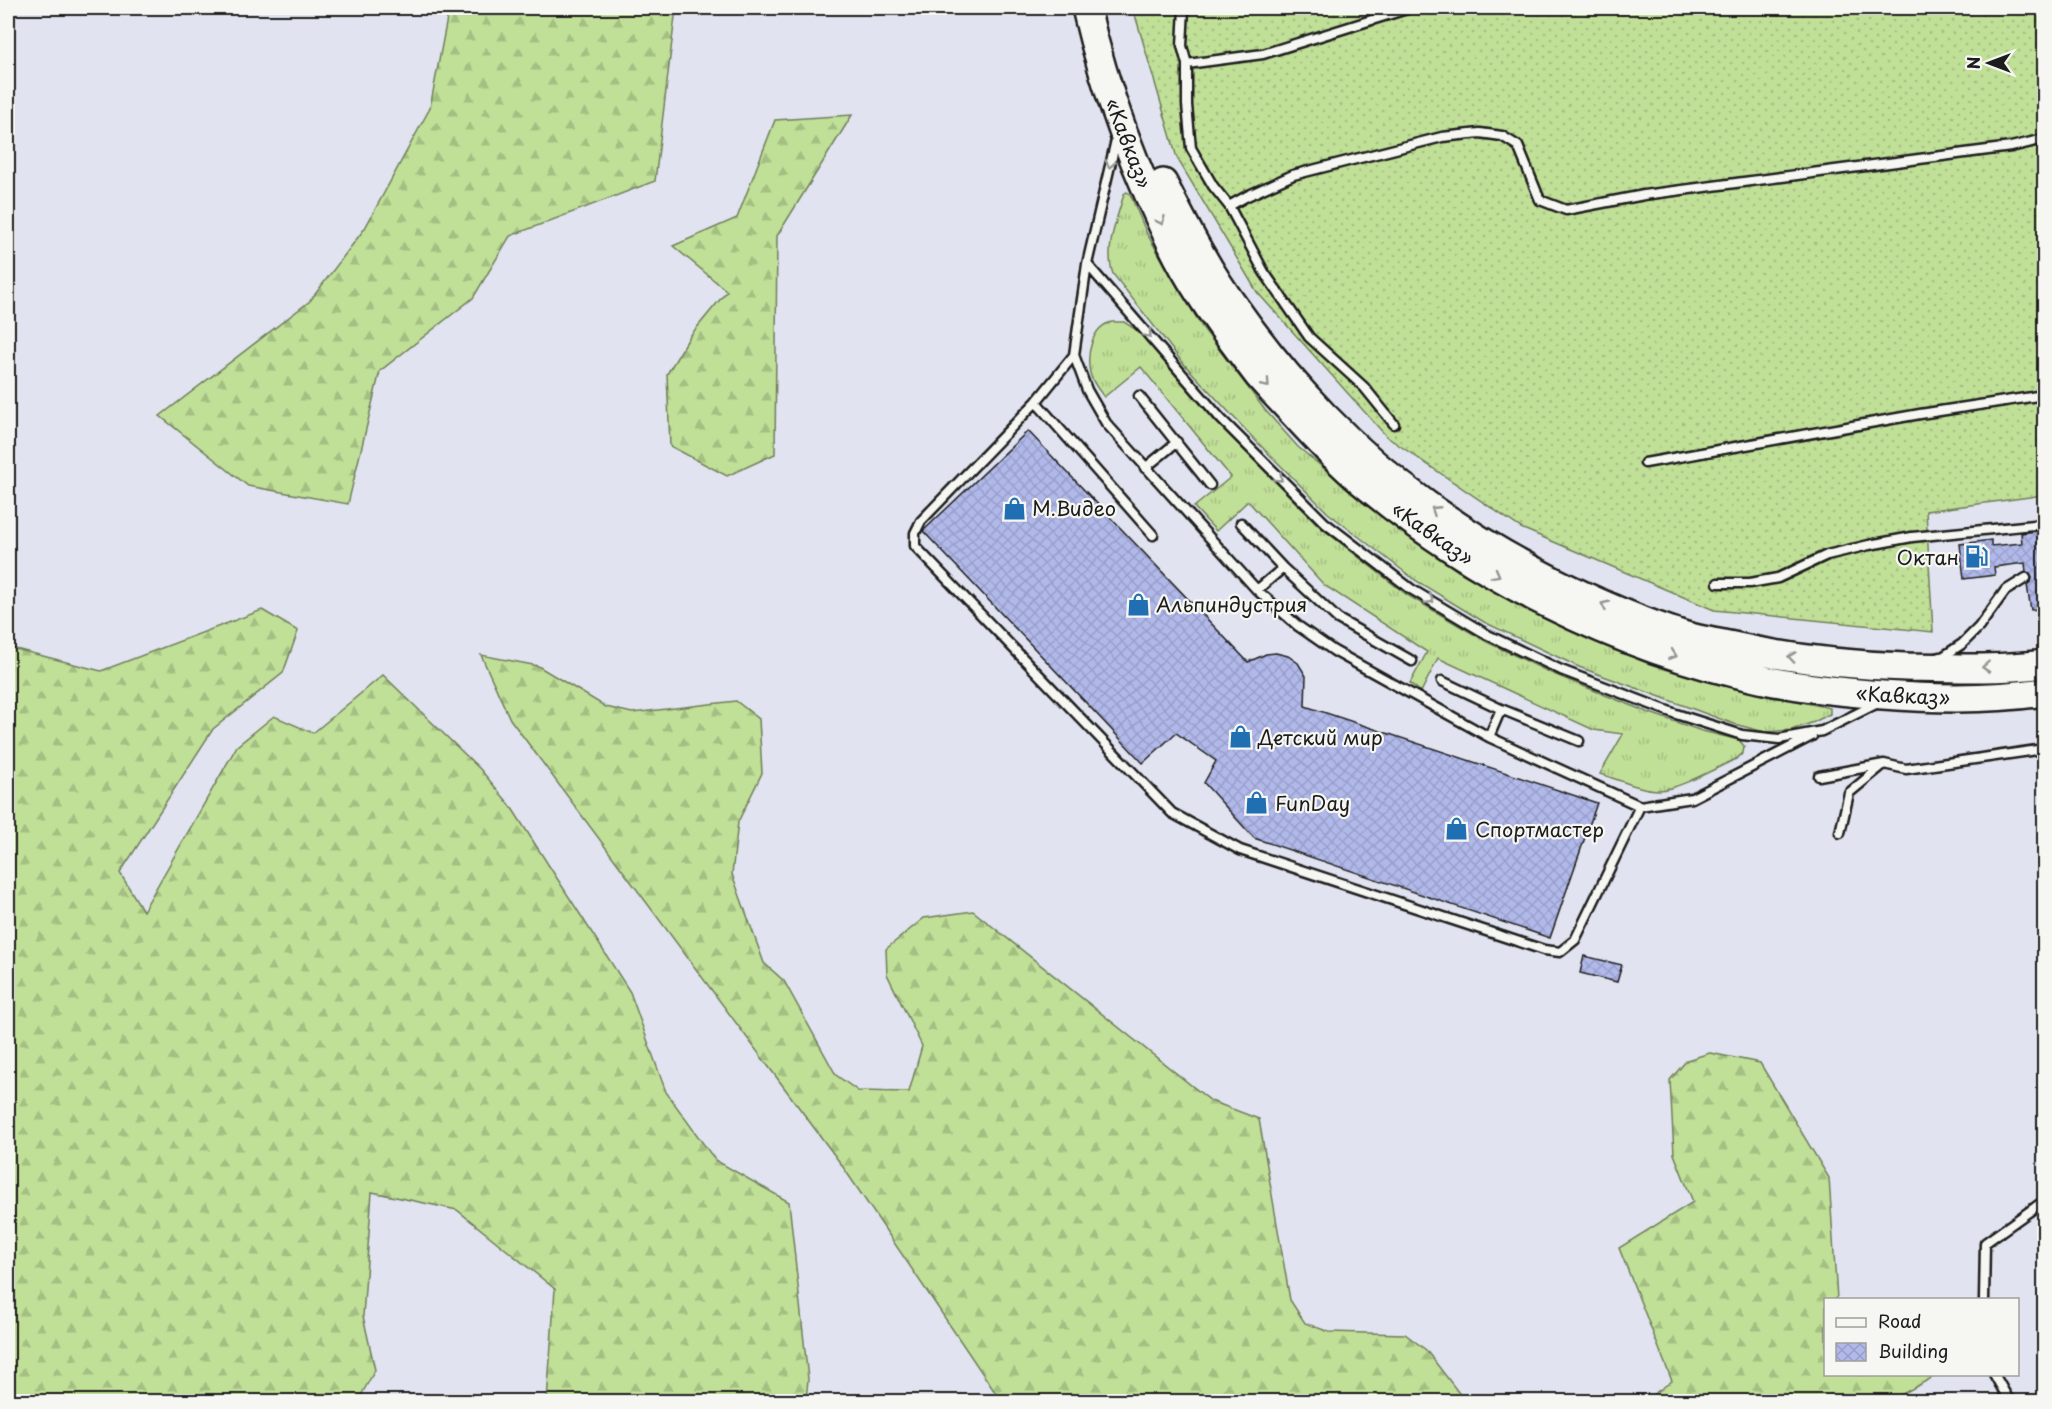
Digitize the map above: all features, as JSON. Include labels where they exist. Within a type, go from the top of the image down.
[{"type":"main road","name":"«Кавказ»","points":[[1086,8],[1102,72],[1122,128],[1179,259],[1219,321],[1260,377],[1307,428],[1360,480],[1413,521],[1478,564],[1542,600],[1613,633],[1686,660],[1760,679],[1822,690],[1965,699],[2044,692]]},
{"type":"main road","name":"«Кавказ»","points":[[1104,8],[1113,48],[1131,106],[1158,173],[1194,243],[1235,308],[1277,362],[1325,416],[1373,462],[1427,505],[1554,581],[1618,611],[1688,636],[1766,654],[1868,666],[1971,668],[2044,664]]},
{"type":"lane","points":[[1184,8],[1182,46],[1187,64],[1187,105],[1191,148],[1213,186],[1229,206],[1264,272],[1309,337],[1364,387],[1394,424]]},
{"type":"lane","points":[[1187,64],[1263,54],[1410,8]]},
{"type":"lane","points":[[1112,129],[1116,140],[1088,264],[1074,355],[1087,390],[1106,423],[1145,468],[1257,590],[1298,626],[1334,651],[1489,737],[1640,806],[1692,798],[1822,730],[1896,696]]},
{"type":"lane","points":[[1229,206],[1293,175],[1431,140],[1471,134],[1502,136],[1518,146],[1540,200],[1566,210],[1644,195],[2011,147],[2044,139]]},
{"type":"lane","points":[[1088,264],[1221,419],[1325,523],[1411,589],[1488,636],[1561,670],[1676,714],[1742,735],[1779,739],[1822,730]]},
{"type":"lane","points":[[1074,355],[1036,402],[921,520],[915,533],[915,546],[1172,813],[1240,850],[1544,950],[1560,952],[1575,940],[1640,806]]},
{"type":"lane","points":[[1645,463],[1909,416],[2044,395]]},
{"type":"lane","points":[[1139,396],[1210,485]]},
{"type":"lane","points":[[1036,402],[1153,535]]},
{"type":"lane","points":[[1145,468],[1177,442]]},
{"type":"lane","points":[[1241,523],[1283,568],[1338,619],[1412,661]]},
{"type":"lane","points":[[1718,583],[1750,583],[1778,579],[1827,555],[1912,537],[2044,524]]},
{"type":"lane","points":[[1257,590],[1283,568]]},
{"type":"lane","points":[[1911,667],[1944,656],[1962,644],[2005,591],[2026,578]]},
{"type":"lane","points":[[1442,681],[1501,709],[1580,741]]},
{"type":"lane","points":[[1489,737],[1501,709]]},
{"type":"lane","points":[[1819,776],[1884,764],[1906,769],[2044,749]]},
{"type":"lane","points":[[1840,833],[1849,793],[1884,764]]},
{"type":"lane","points":[[1984,1298],[1985,1243],[2044,1201]]},
{"type":"lane","points":[[1995,1376],[2010,1401]]},
{"type":"green space","points":[[449,8],[676,8],[655,181],[510,236],[473,298],[380,371],[348,504],[248,486],[160,416],[310,301],[365,228],[430,108]]},
{"type":"green space","points":[[1133,8],[2044,8],[2044,495],[1926,511],[1933,632],[1714,610],[1521,528],[1387,437],[1257,292],[1177,158]]},
{"type":"green space","points":[[852,115],[777,236],[775,454],[727,476],[670,446],[667,374],[690,336],[727,291],[673,246],[737,218],[775,120]]},
{"type":"green space","points":[[1127,192],[1130,194],[1147,234],[1202,327],[1265,410],[1298,447],[1373,509],[1458,571],[1561,625],[1647,663],[1728,687],[1830,708],[1830,714],[1791,730],[1765,732],[1734,724],[1579,667],[1484,622],[1415,580],[1328,513],[1255,440],[1183,363],[1113,274],[1111,244],[1124,194]]},
{"type":"green space","points":[[1112,322],[1124,322],[1138,331],[1214,420],[1320,527],[1407,595],[1487,642],[1551,673],[1647,712],[1702,731],[1739,740],[1744,746],[1743,753],[1736,759],[1676,786],[1659,790],[1644,788],[1600,774],[1623,734],[1594,730],[1438,658],[1421,692],[1410,683],[1427,652],[1324,585],[1248,501],[1216,531],[1194,507],[1231,477],[1141,367],[1104,397],[1091,376],[1089,358],[1095,335],[1105,325]]},
{"type":"green space","points":[[262,610],[298,631],[283,673],[213,729],[120,873],[143,911],[237,746],[274,716],[313,733],[383,675],[480,769],[510,805],[630,992],[666,1092],[715,1160],[789,1202],[808,1379],[806,1401],[547,1401],[555,1289],[457,1210],[372,1192],[363,1316],[375,1370],[358,1401],[8,1401],[8,647],[101,671]]},
{"type":"green space","points":[[481,655],[538,666],[606,707],[632,713],[736,701],[759,719],[762,773],[738,822],[732,874],[764,963],[784,981],[836,1075],[858,1091],[909,1092],[922,1046],[887,974],[886,949],[924,918],[973,911],[1211,1101],[1259,1119],[1290,1300],[1305,1323],[1329,1332],[1405,1334],[1426,1350],[1465,1401],[1001,1401],[841,1164],[510,719]]},
{"type":"green space","points":[[1710,1053],[1760,1063],[1829,1178],[1837,1298],[1824,1298],[1824,1376],[1935,1376],[1890,1401],[1644,1401],[1672,1381],[1619,1248],[1693,1202],[1674,1154],[1670,1080],[1687,1060]]},
{"type":"building","points":[[1028,431],[1248,662],[1266,654],[1276,653],[1288,656],[1298,663],[1306,676],[1305,706],[1597,803],[1550,938],[1254,838],[1204,783],[1216,761],[1176,733],[1143,763],[923,531]]},
{"type":"building","points":[[2044,530],[2044,608],[2031,610],[2027,585],[2032,577],[2026,572],[2025,563],[1994,567],[1995,575],[1964,579],[1960,544],[1991,540],[1991,546],[2022,543],[2021,533]]},
{"type":"building","points":[[1584,956],[1622,965],[1617,982],[1580,973]]},
{"type":"place","name":"М.Видео","points":[[1014,508]]},
{"type":"place","name":"Октан","points":[[1977,557]]},
{"type":"place","name":"Альпиндустрия","points":[[1138,604]]},
{"type":"place","name":"Детский мир","points":[[1240,737]]},
{"type":"place","name":"FunDay","points":[[1257,803]]},
{"type":"place","name":"Спортмастер","points":[[1457,829]]}]
